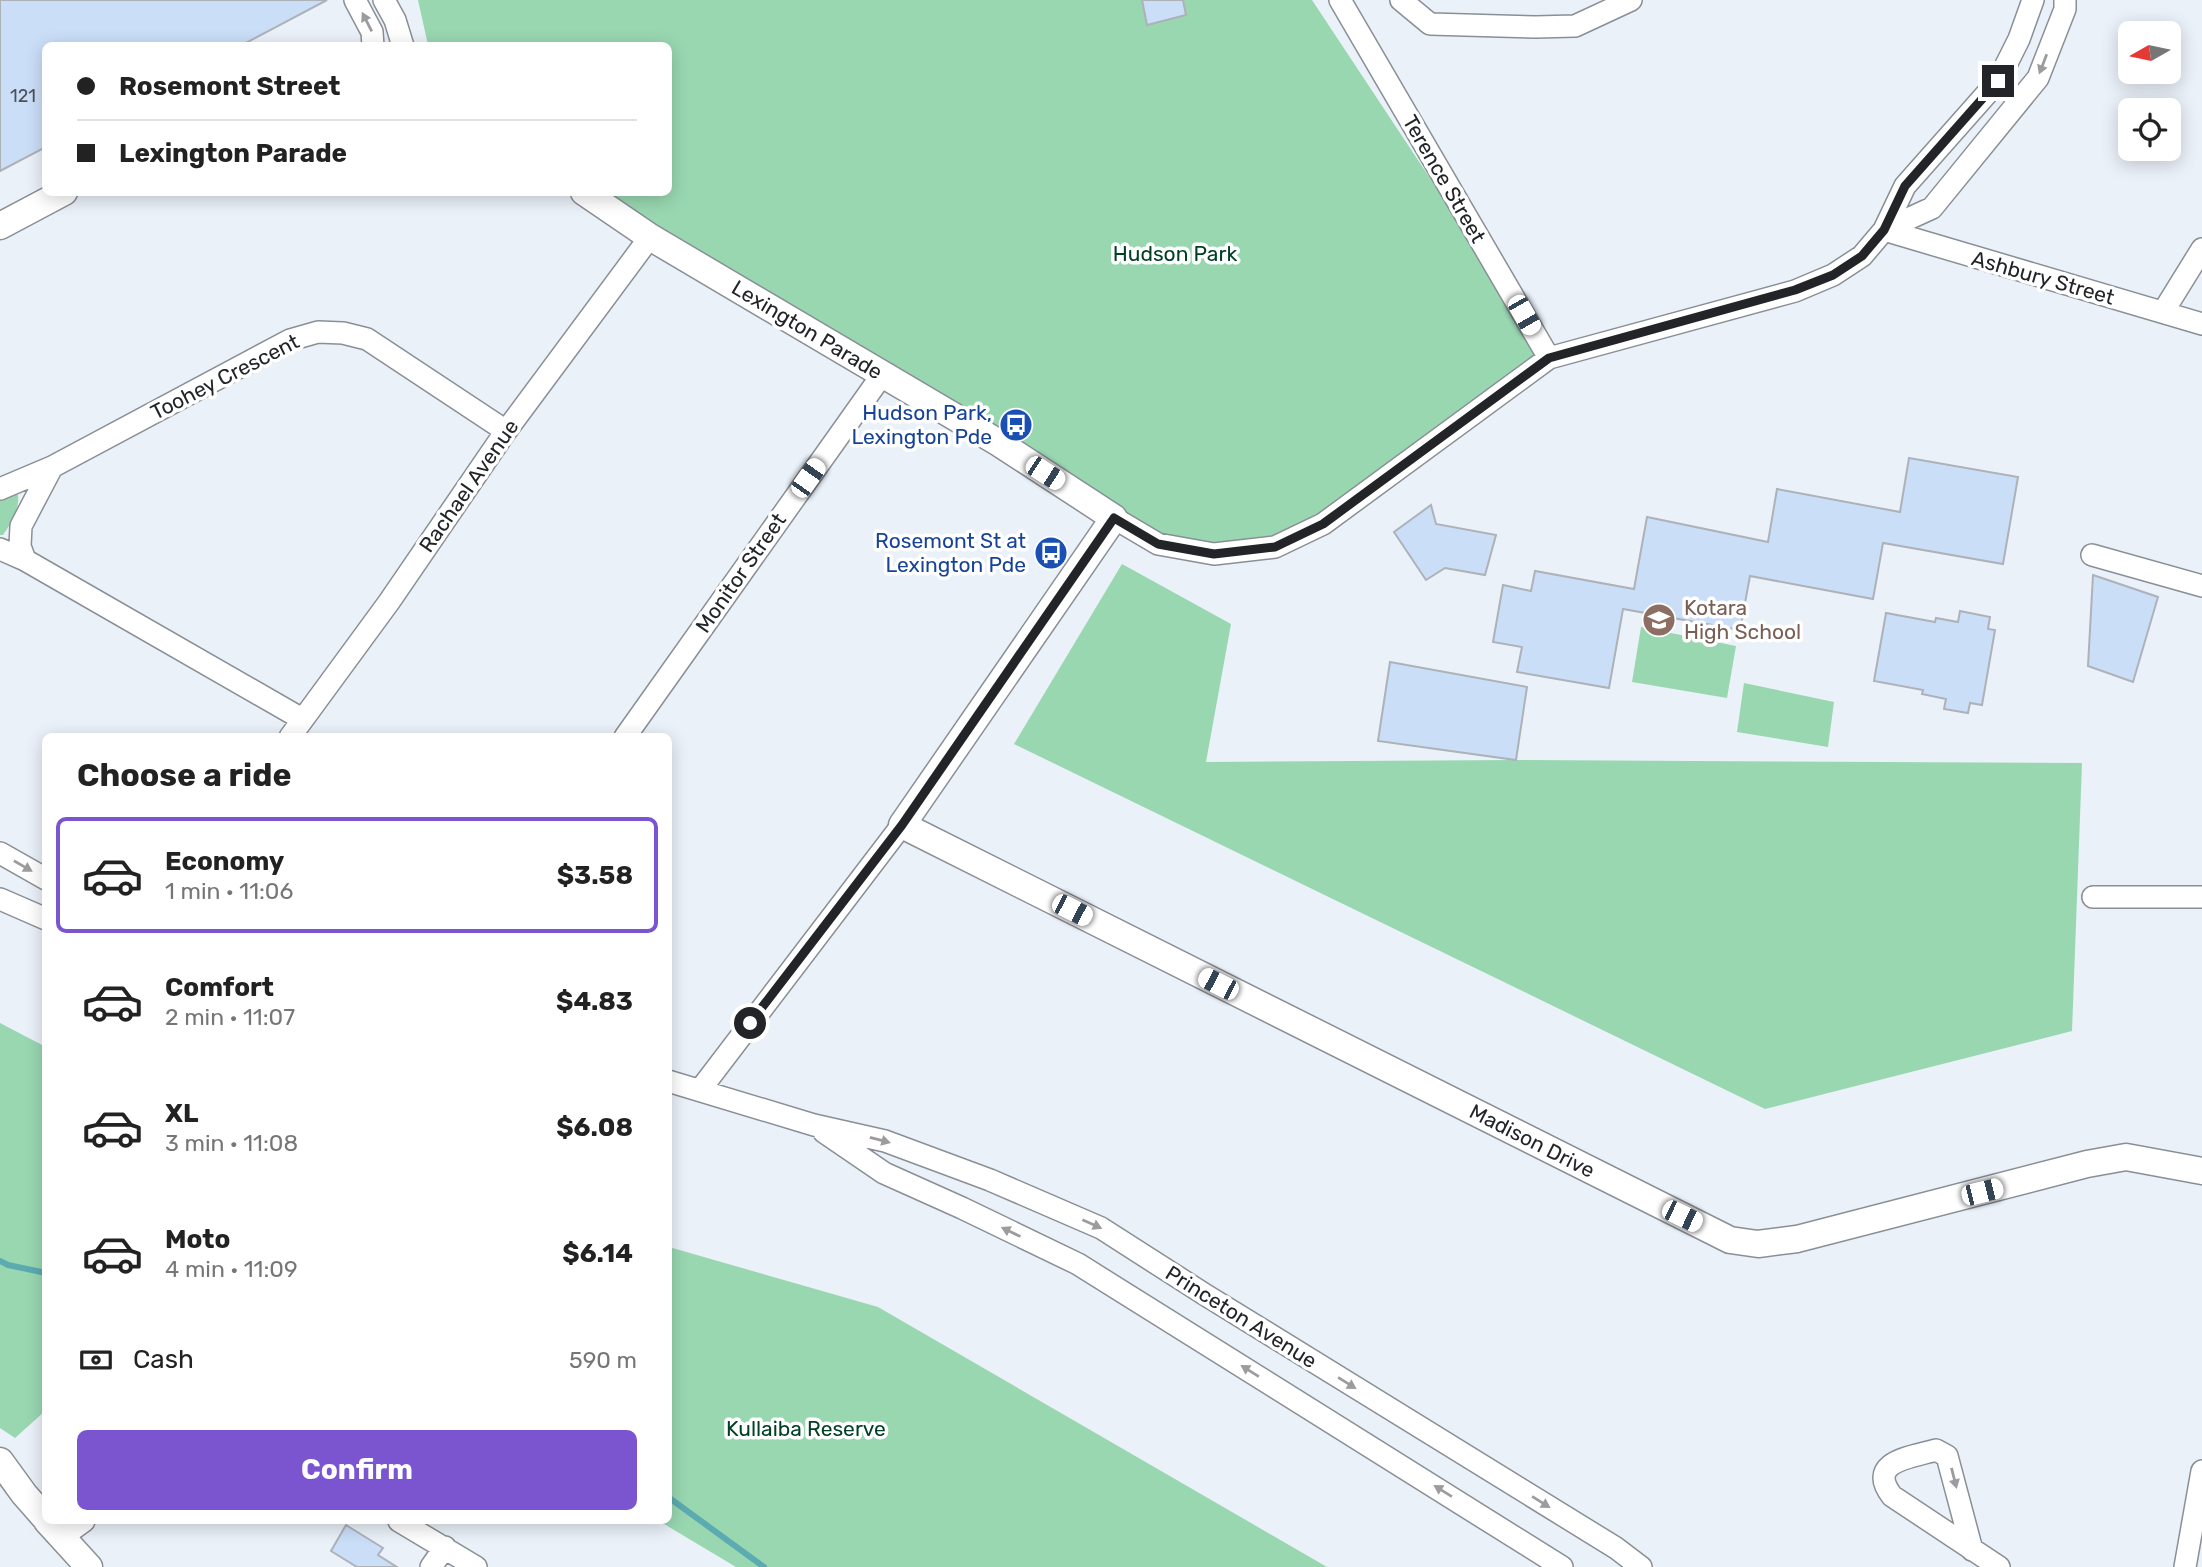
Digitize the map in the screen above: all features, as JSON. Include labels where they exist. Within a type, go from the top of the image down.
[{"type":"main road","points":[[0,226],[56,196]]},
{"type":"main road","name":"Lexington Parade","points":[[590,196],[650,237],[999,443],[1114,518]]},
{"type":"main road","points":[[902,825],[1114,518]]},
{"type":"main road","name":"Madison Drive","points":[[902,825],[1730,1240],[1758,1244],[1797,1239],[2087,1164],[2126,1157],[2202,1171]]},
{"type":"main road","points":[[0,1461],[23,1494],[42,1514]]},
{"type":"main road","points":[[0,1481],[23,1494]]},
{"type":"main road","points":[[52,1525],[89,1567]]},
{"type":"street","points":[[355,0],[372,32],[373,42]]},
{"type":"street","points":[[384,0],[401,42]]},
{"type":"street","name":"Terence Street","points":[[1340,0],[1549,358]]},
{"type":"street","points":[[1401,0],[1430,24],[1575,26],[1607,6],[1632,0]]},
{"type":"street","name":"Lexington Parade","points":[[1114,518],[1158,544],[1214,554],[1275,547],[1323,524],[1549,358],[1795,290],[1833,275],[1862,256],[1884,230],[1905,186],[1998,81],[2020,39],[2033,0]]},
{"type":"street","name":"Lexington Parade","points":[[1884,230],[1933,208],[2038,78],[2065,9],[2065,0]]},
{"type":"street","name":"Ashbury Street","points":[[1884,230],[2202,324]]},
{"type":"street","name":"Rachael Avenue","points":[[296,728],[389,602],[506,431],[650,237]]},
{"type":"street","points":[[2162,312],[2202,249]]},
{"type":"street","name":"Toohey Crescent","points":[[0,489],[52,467],[290,340],[318,332],[343,333],[368,339],[506,431]]},
{"type":"street","name":"Monitor Street","points":[[628,733],[882,374]]},
{"type":"street","points":[[25,560],[20,546],[22,526],[52,467]]},
{"type":"street","points":[[0,549],[25,560],[296,728]]},
{"type":"street","points":[[2092,555],[2202,586]]},
{"type":"street","points":[[700,1090],[902,825]]},
{"type":"street","points":[[0,853],[42,877]]},
{"type":"street","points":[[2093,897],[2202,897]]},
{"type":"street","points":[[0,899],[42,917]]},
{"type":"street","name":"Princeton Avenue","points":[[672,1082],[814,1125],[885,1141],[990,1180],[1101,1228],[1616,1548],[1641,1567]]},
{"type":"street","name":"Princeton Avenue","points":[[814,1125],[884,1173],[1078,1264],[1562,1567]]},
{"type":"street","points":[[1972,1550],[1947,1456],[1936,1451],[1895,1461],[1889,1465],[1884,1479],[1892,1496],[1972,1550],[1999,1567]]},
{"type":"street","points":[[2185,1567],[2202,1471]]},
{"type":"street","points":[[405,1524],[476,1567]]},
{"type":"street","points":[[431,1567],[445,1547]]},
{"type":"green space","name":"Hudson Park","points":[[418,0],[1312,0],[1549,358],[1275,547],[1158,544],[594,196],[672,196],[672,42],[427,42]]},
{"type":"green space","points":[[18,495],[16,510],[6,531],[0,535],[0,498]]},
{"type":"green space","points":[[1122,564],[1231,624],[1206,762],[1516,760],[2082,763],[2072,1031],[1765,1109],[1014,744]]},
{"type":"green space","points":[[1641,627],[1736,646],[1727,698],[1632,682]]},
{"type":"green space","points":[[1744,683],[1834,702],[1828,747],[1737,732]]},
{"type":"green space","points":[[0,1023],[42,1045],[42,1414],[15,1438],[0,1428]]},
{"type":"green space","name":"Kullaiba Reserve","points":[[672,1248],[878,1307],[1327,1567],[736,1567],[664,1524],[672,1524]]},
{"type":"building","points":[[0,0],[327,0],[248,42],[42,42],[42,149],[0,171]]},
{"type":"building","points":[[1142,0],[1183,0],[1186,15],[1147,25]]},
{"type":"building","points":[[1909,458],[2018,477],[2003,564],[1883,543],[1873,599],[1750,576],[1740,630],[1623,609],[1609,688],[1517,672],[1522,647],[1493,642],[1503,585],[1531,591],[1535,571],[1634,589],[1647,517],[1768,542],[1777,489],[1900,512]]},
{"type":"building","points":[[1431,505],[1436,524],[1496,535],[1485,575],[1445,568],[1426,580],[1394,532]]},
{"type":"building","points":[[2093,575],[2158,597],[2133,682],[2088,666]]},
{"type":"building","points":[[1960,611],[1990,617],[1988,629],[1995,630],[1982,705],[1970,703],[1968,713],[1944,709],[1946,699],[1922,694],[1923,690],[1874,681],[1886,613],[1935,622],[1936,618],[1958,622]]},
{"type":"building","points":[[1390,662],[1527,687],[1516,760],[1378,741]]},
{"type":"building","points":[[346,1525],[383,1548],[378,1555],[397,1567],[357,1567],[331,1551]]},
{"type":"waterway","points":[[0,1261],[42,1272]]},
{"type":"waterway","points":[[672,1500],[764,1567]]},
{"type":"place","name":"Hudson Park, Lexington Pde","points":[[1016,425]]},
{"type":"place","name":"Rosemont St at Lexington Pde","points":[[1051,553]]},
{"type":"place","name":"Kotara High School","points":[[1659,620]]},
{"type":"route","points":[[750,1023],[902,825],[1114,518],[1158,544],[1214,554],[1275,547],[1323,524],[1549,358],[1795,290],[1833,275],[1862,256],[1884,230],[1905,186],[1998,81]]}]
